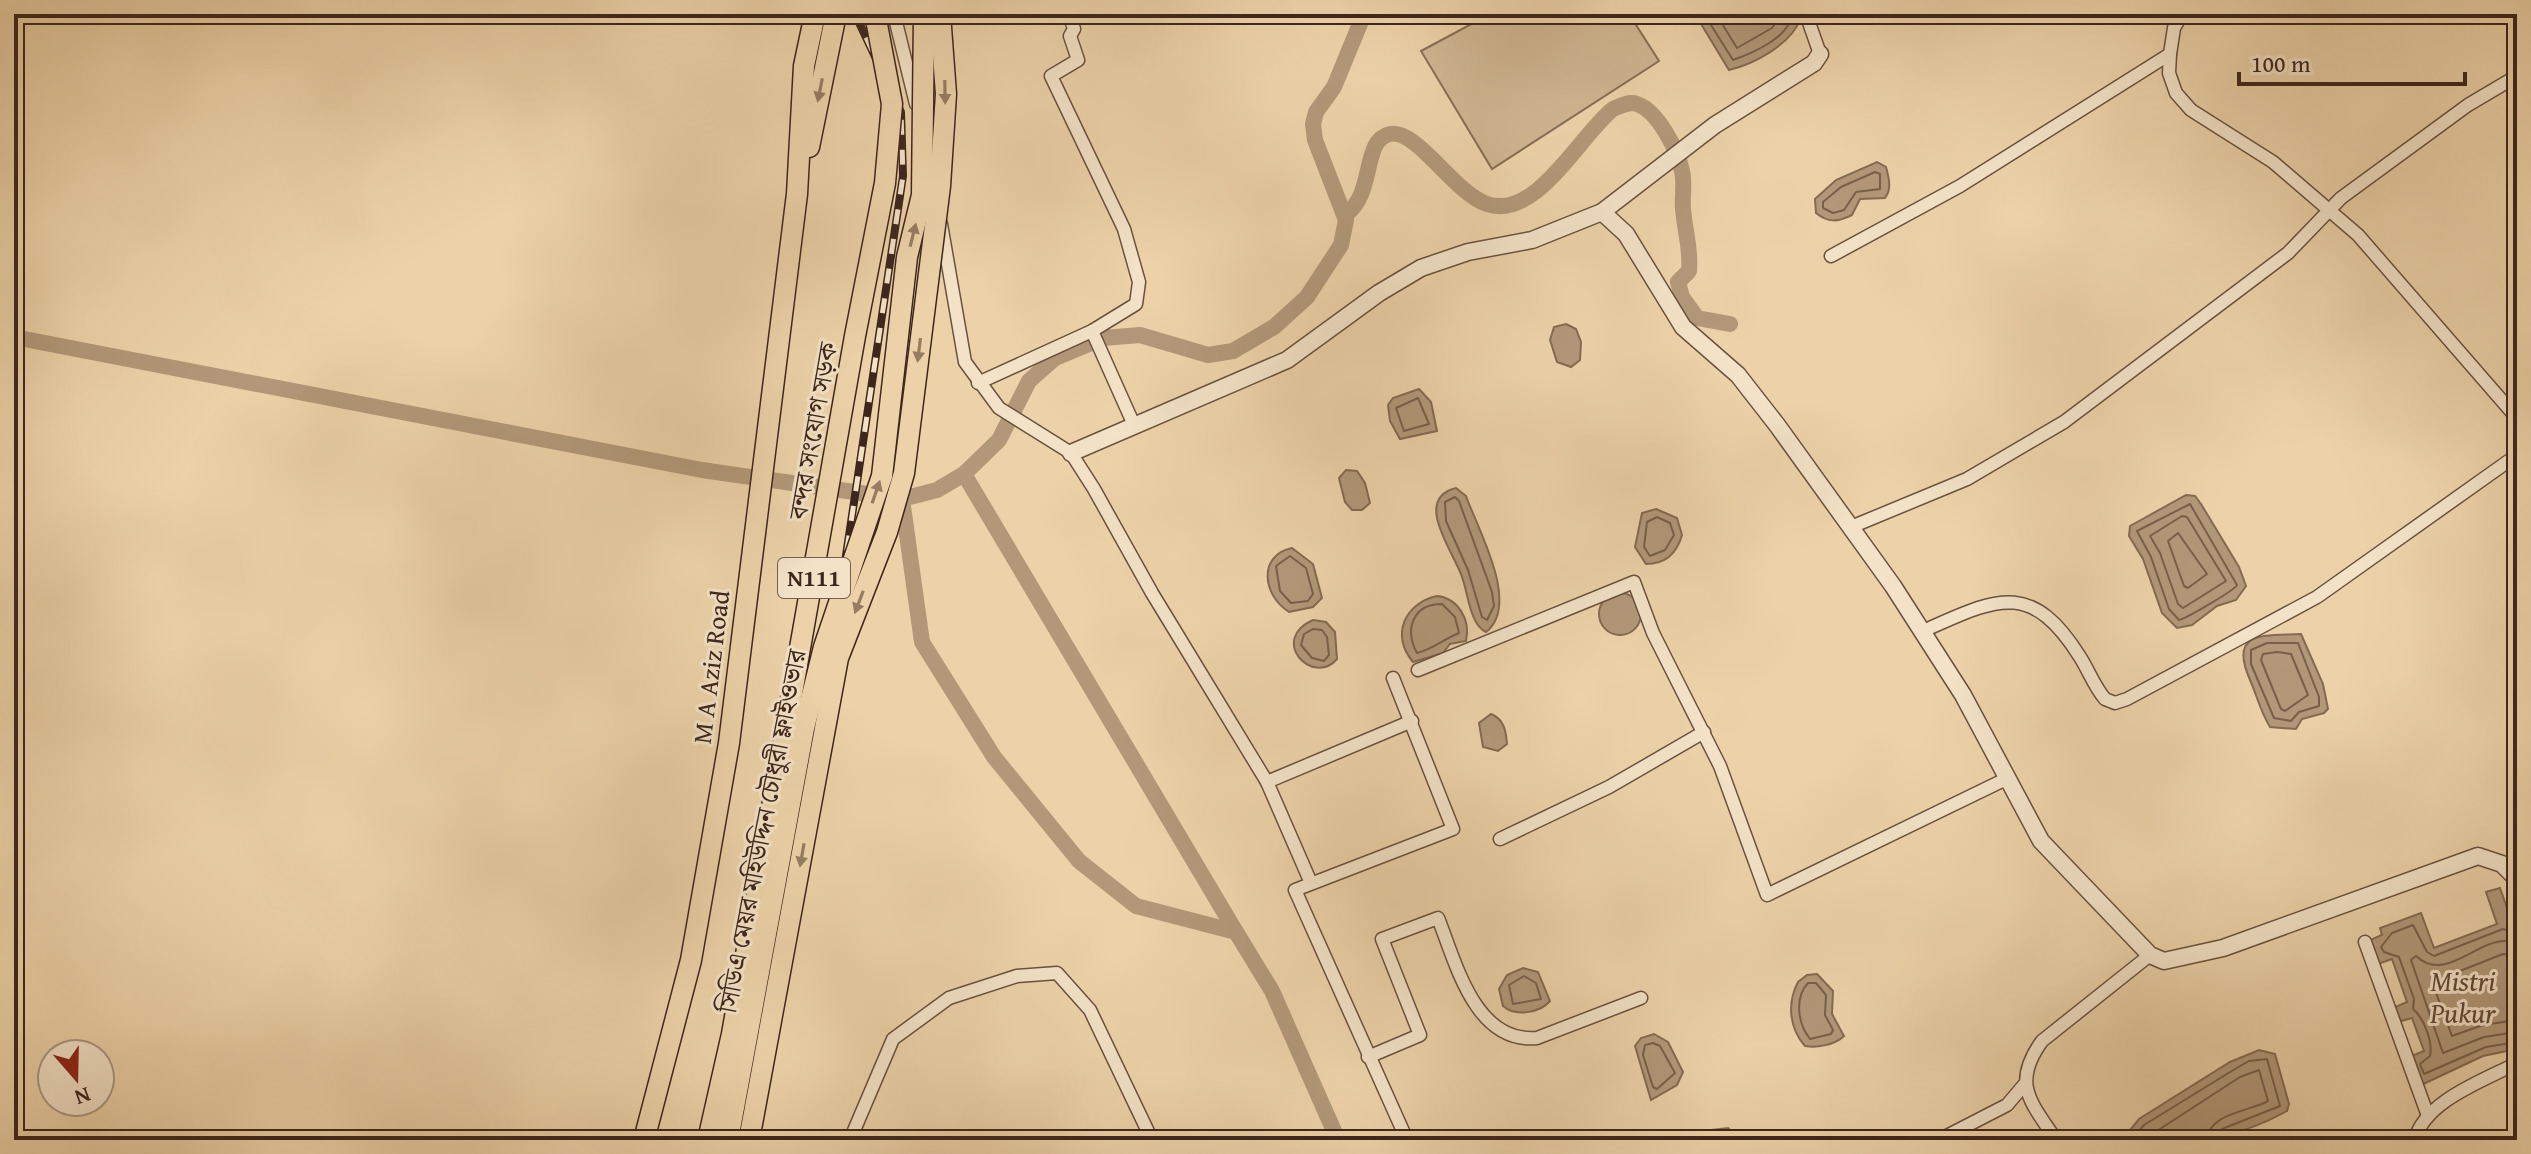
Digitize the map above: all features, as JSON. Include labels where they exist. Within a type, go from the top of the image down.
[{"type":"main road","name":"M A Aziz Road","points":[[644,1140],[691,960],[729,743],[752,537],[797,194],[804,66],[815,14]]},
{"type":"main road","name":"M A Aziz Road","points":[[797,194],[836,14]]},
{"type":"main road","name":"বন্দর সংযোগ সড়ক","points":[[708,1140],[732,1034],[855,336],[885,183],[892,104],[875,14]]},
{"type":"main road","name":"সিডিএ মেয়র মহিউদ্দিন চৌধুরী ফ্লাইওভার","points":[[728,1140],[804,728],[824,647],[882,476],[907,257],[922,195],[924,14]]},
{"type":"main road","points":[[749,1140],[838,658],[887,532],[904,473],[940,186],[946,94],[940,14]]},
{"type":"street","points":[[894,14],[934,178],[965,362],[999,408],[1071,453],[1267,782],[1311,883]]},
{"type":"street","points":[[978,383],[1092,331],[1136,304],[1139,282],[1124,229],[1051,76],[1078,60],[1070,36],[1074,29],[1069,14]]},
{"type":"street","points":[[1071,453],[1287,360],[1421,268],[1468,252],[1532,240],[1602,212],[1722,120],[1814,63],[1820,54],[1806,14]]},
{"type":"street","points":[[2182,14],[2174,28],[2170,54],[2169,73],[2176,93],[2191,110],[2254,148],[2331,210],[2400,282],[2517,418]]},
{"type":"street","points":[[1831,256],[1960,186],[2170,54]]},
{"type":"street","points":[[1851,527],[1967,479],[2064,422],[2288,253],[2341,198],[2406,149],[2517,76]]},
{"type":"street","points":[[1602,212],[1626,234],[1683,327],[1738,375],[1851,527],[1963,695],[2041,841],[2150,955],[2164,961],[2223,948],[2478,856],[2502,864],[2517,879]]},
{"type":"street","points":[[1092,331],[1134,425]]},
{"type":"street","points":[[1923,631],[1982,606],[2007,599],[2017,601],[2048,618],[2061,630],[2105,699],[2115,703],[2307,603],[2517,455]]},
{"type":"street","points":[[1418,670],[1634,582],[1653,633],[1704,732],[1767,895],[2006,779]]},
{"type":"street","points":[[1393,678],[1453,829],[1295,890],[1407,1140]]},
{"type":"street","points":[[1267,782],[1412,721]]},
{"type":"street","points":[[1500,839],[1609,787],[1704,732]]},
{"type":"street","points":[[1368,1057],[1420,1035],[1382,939],[1438,918],[1478,1010],[1511,1035],[1523,1039],[1537,1038],[1641,998]]},
{"type":"street","points":[[2365,942],[2428,1116]]},
{"type":"street","points":[[1939,1140],[2007,1105],[2024,1085],[2031,1056],[2042,1041],[2150,955]]},
{"type":"street","points":[[850,1140],[893,1039],[949,998],[1017,976],[1057,973],[1090,1010],[1152,1140]]},
{"type":"street","points":[[2415,1140],[2418,1128],[2428,1116],[2459,1094],[2517,1063]]},
{"type":"street","points":[[2024,1085],[2027,1096],[2056,1140]]},
{"type":"shaded area","points":[[1490,14],[1629,14],[1659,61],[1492,169],[1421,51]]},
{"type":"water","points":[[1695,14],[1799,14],[1800,20],[1780,45],[1749,63],[1729,70]]},
{"type":"water","points":[[1877,162],[1886,167],[1888,175],[1889,187],[1885,198],[1860,199],[1852,215],[1838,220],[1825,219],[1816,213],[1815,199],[1836,180]]},
{"type":"water","points":[[1566,324],[1576,329],[1581,342],[1580,360],[1571,367],[1557,362],[1550,340],[1554,327]]},
{"type":"water","points":[[1419,389],[1431,402],[1437,431],[1400,439],[1390,421],[1388,405],[1393,398]]},
{"type":"water","points":[[1346,470],[1357,471],[1365,483],[1370,503],[1362,510],[1352,510],[1345,502],[1339,478]]},
{"type":"water","points":[[1456,488],[1466,496],[1487,547],[1498,586],[1496,620],[1486,632],[1473,616],[1462,577],[1436,514],[1437,503],[1443,494]]},
{"type":"water","points":[[2186,495],[2195,496],[2201,504],[2239,567],[2246,586],[2236,600],[2217,606],[2192,625],[2177,628],[2162,613],[2143,559],[2129,536],[2130,526]]},
{"type":"water","points":[[1656,509],[1677,518],[1682,535],[1669,556],[1646,564],[1635,547],[1642,513]]},
{"type":"water","points":[[1292,548],[1313,564],[1322,598],[1313,607],[1289,612],[1273,596],[1268,576],[1273,559]]},
{"type":"water","points":[[1620,593],[1635,599],[1641,614],[1635,629],[1620,635],[1605,629],[1599,614],[1605,599]]},
{"type":"water","points":[[1437,596],[1451,601],[1461,611],[1467,625],[1466,641],[1450,644],[1443,653],[1413,662],[1403,641],[1404,622],[1417,605]]},
{"type":"water","points":[[1313,620],[1326,622],[1335,632],[1337,659],[1317,668],[1299,658],[1294,649],[1294,638],[1300,629]]},
{"type":"water","points":[[2301,634],[2323,684],[2328,709],[2302,719],[2296,729],[2270,727],[2244,664],[2243,652],[2253,639]]},
{"type":"water","points":[[1491,714],[1502,722],[1506,735],[1507,744],[1498,751],[1483,747],[1479,723]]},
{"type":"water","name":"Mistri Pukur","points":[[2500,888],[2517,936],[2517,1049],[2483,1056],[2419,1086],[2409,1057],[2424,1051],[2412,1018],[2398,1022],[2393,1008],[2407,1002],[2392,959],[2378,964],[2370,940],[2382,935],[2380,928],[2421,913],[2434,948],[2497,924],[2486,892]]},
{"type":"water","points":[[1523,968],[1538,972],[1550,1001],[1527,1012],[1514,1012],[1503,1006],[1499,989],[1507,975]]},
{"type":"water","points":[[1817,974],[1833,991],[1832,1014],[1844,1036],[1836,1042],[1815,1047],[1805,1046],[1800,1039],[1793,1023],[1791,1007],[1798,982],[1807,975]]},
{"type":"water","points":[[1654,1034],[1668,1042],[1683,1072],[1677,1085],[1651,1100],[1635,1046],[1641,1038]]},
{"type":"water","points":[[2259,1050],[2275,1054],[2289,1104],[2287,1111],[2266,1122],[2226,1135],[2187,1140],[2122,1140],[2139,1119],[2230,1062]]},
{"type":"water","points":[[1728,1128],[1741,1140],[1702,1140],[1712,1130]]},
{"type":"waterway","points":[[14,337],[702,470],[902,499],[937,490],[964,474],[999,440],[1029,381],[1055,358],[1103,338],[1140,335],[1208,355],[1233,351],[1274,327],[1307,297],[1341,245],[1346,220],[1315,140],[1313,124],[1316,112],[1334,87],[1364,14]]},
{"type":"waterway","points":[[1345,215],[1355,206],[1361,194],[1375,146],[1381,138],[1390,134],[1411,141],[1474,198],[1487,204],[1505,206],[1523,200],[1540,188],[1613,109],[1628,103],[1637,104],[1659,123],[1672,143],[1682,171],[1683,209],[1689,247],[1689,271],[1678,282],[1682,297],[1697,318],[1730,324]]},
{"type":"waterway","points":[[964,474],[1236,932]]},
{"type":"waterway","points":[[902,499],[922,642],[994,757],[1079,861],[1136,906],[1236,932],[1272,991],[1338,1140]]},
{"type":"railway","points":[[741,1140],[774,1035],[903,176],[901,112],[855,14]]}]
